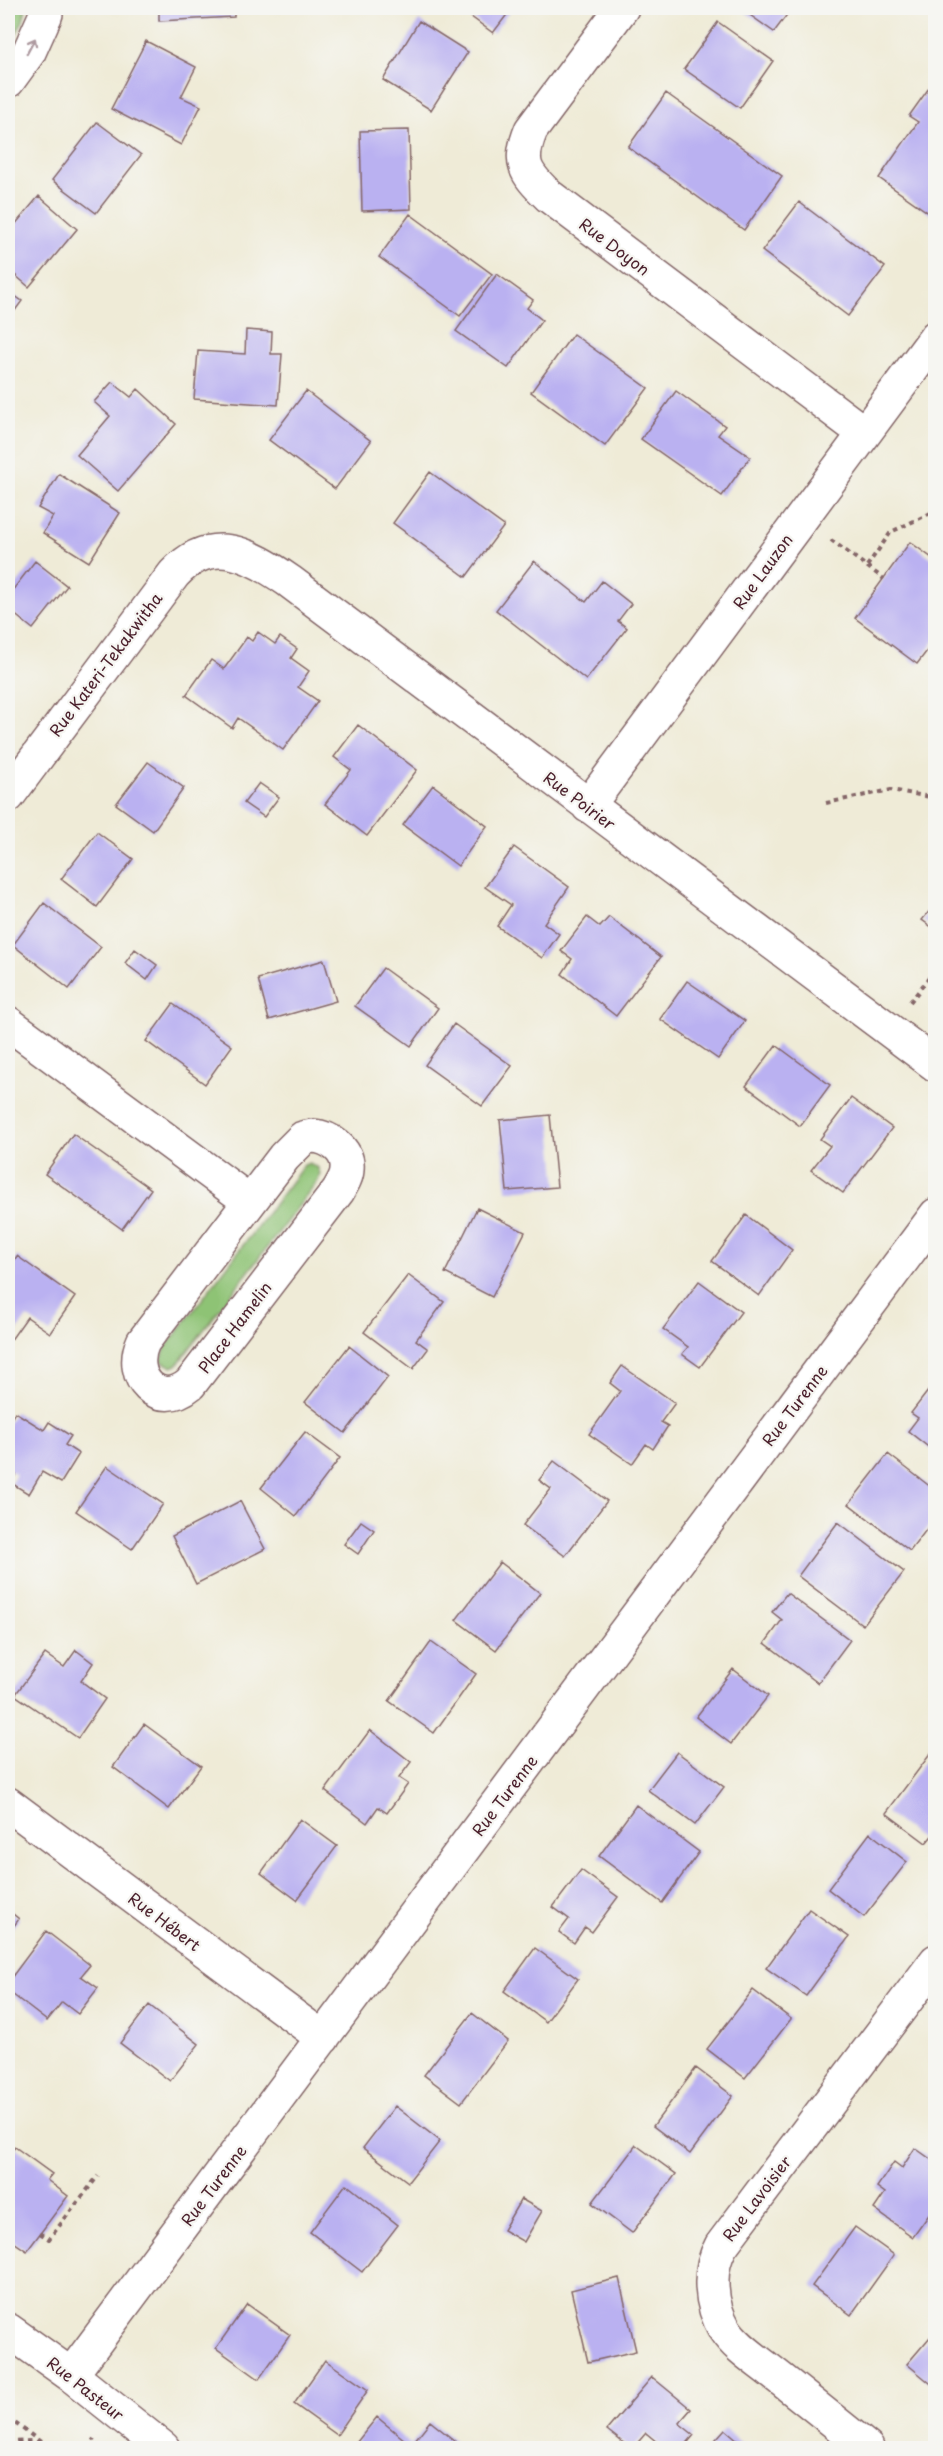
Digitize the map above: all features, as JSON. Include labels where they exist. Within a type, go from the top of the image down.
[{"type":"street","points":[[8,81],[28,52],[46,14],[46,8]]},
{"type":"street","name":"Rue Doyon","points":[[622,8],[531,130],[522,161],[528,173],[549,196],[864,433]]},
{"type":"street","name":"Rue Lauzon","points":[[588,806],[936,337]]},
{"type":"street","name":"Rue Poirier","points":[[218,551],[236,552],[252,557],[289,581],[936,1065]]},
{"type":"street","name":"Rue Kateri-Tekakwitha","points":[[8,796],[167,582],[185,562],[201,554],[218,551]]},
{"type":"street","points":[[8,1023],[249,1201]]},
{"type":"street","name":"Place Hamelin","points":[[322,1136],[340,1148],[346,1159],[348,1168],[338,1191],[201,1372],[181,1391],[170,1394],[160,1392],[148,1385],[141,1377],[137,1366],[141,1347],[249,1201],[284,1157],[303,1138],[322,1136]]},
{"type":"street","name":"Rue Turenne","points":[[70,2375],[936,1215]]},
{"type":"street","name":"Rue Hébert","points":[[8,1804],[323,2038]]},
{"type":"street","name":"Rue Lavoisier","points":[[867,2448],[747,2352],[726,2332],[715,2302],[712,2268],[720,2246],[936,1961]]},
{"type":"street","name":"Rue Pasteur","points":[[8,2330],[163,2448]]},
{"type":"path","points":[[867,566],[891,532],[933,512],[936,508]]},
{"type":"path","points":[[801,518],[884,579]]},
{"type":"path","points":[[826,803],[891,790],[936,798]]},
{"type":"path","points":[[40,2233],[49,2240],[98,2176]]},
{"type":"path","points":[[8,2418],[48,2448]]},
{"type":"path","points":[[8,2442],[33,2441],[48,2448]]},
{"type":"green space","points":[[8,8],[26,8],[23,21],[8,49]]},
{"type":"green space","points":[[309,1163],[318,1168],[320,1174],[318,1181],[177,1365],[172,1367],[161,1361],[165,1348],[304,1165]]},
{"type":"building","points":[[159,8],[234,8],[234,17],[159,21]]},
{"type":"building","points":[[459,8],[512,8],[493,33]]},
{"type":"building","points":[[740,8],[792,8],[774,32]]},
{"type":"building","points":[[419,21],[468,52],[431,110],[383,80]]},
{"type":"building","points":[[718,22],[773,61],[740,108],[684,69]]},
{"type":"building","points":[[146,41],[196,67],[181,97],[201,106],[181,145],[111,109]]},
{"type":"building","points":[[936,78],[936,218],[879,178],[918,122],[909,116]]},
{"type":"building","points":[[666,93],[782,176],[744,230],[628,147]]},
{"type":"building","points":[[97,122],[141,155],[96,213],[52,180]]},
{"type":"building","points":[[409,130],[411,209],[362,211],[360,131]]},
{"type":"building","points":[[39,196],[77,229],[29,287],[8,269],[8,233]]},
{"type":"building","points":[[799,202],[885,267],[848,316],[762,251]]},
{"type":"building","points":[[410,214],[492,274],[460,316],[379,257]]},
{"type":"building","points":[[497,274],[533,300],[527,308],[542,320],[508,368],[456,331]]},
{"type":"building","points":[[8,291],[22,301],[8,320]]},
{"type":"building","points":[[246,330],[272,332],[271,354],[282,354],[278,405],[194,399],[198,351],[245,354]]},
{"type":"building","points":[[573,334],[648,388],[605,446],[531,392]]},
{"type":"building","points":[[112,382],[131,397],[138,389],[176,424],[118,491],[77,455],[110,416],[94,402]]},
{"type":"building","points":[[306,391],[371,441],[335,489],[269,440]]},
{"type":"building","points":[[676,391],[725,426],[718,435],[750,457],[722,496],[641,439]]},
{"type":"building","points":[[430,472],[504,526],[466,577],[393,523]]},
{"type":"building","points":[[59,474],[120,513],[89,562],[43,533],[53,516],[38,508]]},
{"type":"building","points":[[910,542],[936,561],[936,639],[917,664],[855,618]]},
{"type":"building","points":[[35,561],[67,586],[33,629],[8,609],[8,596]]},
{"type":"building","points":[[534,561],[586,602],[602,581],[631,604],[618,621],[627,628],[586,680],[496,610]]},
{"type":"building","points":[[258,632],[275,644],[280,637],[297,649],[291,658],[309,671],[298,687],[318,701],[283,750],[238,718],[232,728],[186,695],[211,660],[224,669],[247,637],[252,641]]},
{"type":"building","points":[[358,725],[417,770],[367,836],[325,804],[351,770],[334,757]]},
{"type":"building","points":[[148,762],[184,788],[153,831],[116,804]]},
{"type":"building","points":[[259,783],[279,797],[264,817],[244,803]]},
{"type":"building","points":[[433,785],[487,826],[458,866],[403,825]]},
{"type":"building","points":[[97,832],[133,859],[97,907],[61,879]]},
{"type":"building","points":[[514,847],[569,887],[544,923],[559,934],[542,958],[497,926],[511,905],[485,887]]},
{"type":"building","points":[[44,903],[101,947],[69,989],[13,945]]},
{"type":"building","points":[[936,903],[936,930],[922,920]]},
{"type":"building","points":[[587,917],[600,927],[609,917],[661,957],[616,1016],[562,974],[572,959],[561,951]]},
{"type":"building","points":[[135,949],[157,965],[147,980],[125,963]]},
{"type":"building","points":[[324,960],[336,1001],[269,1020],[258,979]]},
{"type":"building","points":[[383,968],[438,1008],[411,1046],[355,1006]]},
{"type":"building","points":[[687,981],[745,1021],[718,1059],[660,1019]]},
{"type":"building","points":[[173,1004],[232,1046],[205,1084],[146,1041]]},
{"type":"building","points":[[454,1024],[512,1066],[482,1106],[425,1065]]},
{"type":"building","points":[[776,1045],[830,1085],[800,1126],[746,1086]]},
{"type":"building","points":[[851,1098],[892,1128],[843,1193],[811,1170],[830,1146],[820,1139]]},
{"type":"building","points":[[550,1115],[557,1187],[507,1191],[500,1120]]},
{"type":"building","points":[[73,1134],[151,1189],[122,1229],[45,1174]]},
{"type":"building","points":[[477,1208],[525,1232],[492,1297],[445,1273]]},
{"type":"building","points":[[746,1215],[792,1250],[759,1296],[712,1261]]},
{"type":"building","points":[[17,1256],[75,1297],[50,1333],[27,1317],[8,1344],[8,1270]]},
{"type":"building","points":[[408,1275],[444,1302],[416,1340],[428,1349],[413,1369],[364,1332]]},
{"type":"building","points":[[699,1281],[741,1312],[700,1367],[682,1354],[688,1347],[663,1329]]},
{"type":"building","points":[[349,1346],[388,1377],[345,1433],[305,1402]]},
{"type":"building","points":[[622,1366],[675,1403],[661,1422],[668,1426],[653,1449],[646,1444],[632,1464],[589,1434],[620,1391],[610,1383]]},
{"type":"building","points":[[932,1386],[936,1388],[936,1453],[908,1431],[918,1418],[911,1413]]},
{"type":"building","points":[[15,1412],[44,1430],[49,1422],[71,1436],[65,1445],[79,1454],[61,1483],[42,1472],[29,1494],[11,1483],[16,1474],[8,1469],[8,1424]]},
{"type":"building","points":[[305,1432],[340,1458],[296,1516],[261,1488]]},
{"type":"building","points":[[888,1454],[936,1491],[936,1517],[910,1551],[849,1504]]},
{"type":"building","points":[[554,1461],[607,1501],[565,1556],[523,1525],[551,1489],[539,1480]]},
{"type":"building","points":[[107,1466],[163,1504],[132,1549],[76,1511]]},
{"type":"building","points":[[240,1501],[265,1549],[196,1584],[172,1536]]},
{"type":"building","points":[[361,1521],[374,1530],[358,1554],[344,1544]]},
{"type":"building","points":[[838,1522],[904,1572],[863,1625],[798,1576]]},
{"type":"building","points":[[500,1562],[540,1593],[496,1650],[456,1620]]},
{"type":"building","points":[[787,1593],[850,1640],[818,1683],[765,1643],[782,1620],[772,1612]]},
{"type":"building","points":[[431,1642],[476,1674],[434,1733],[389,1701]]},
{"type":"building","points":[[76,1650],[93,1663],[81,1681],[105,1699],[78,1738],[15,1695],[45,1654],[64,1667]]},
{"type":"building","points":[[733,1669],[768,1696],[731,1744],[696,1717]]},
{"type":"building","points":[[144,1724],[201,1766],[169,1809],[113,1767]]},
{"type":"building","points":[[370,1730],[411,1762],[399,1778],[408,1784],[387,1813],[378,1807],[367,1823],[325,1791]]},
{"type":"building","points":[[677,1752],[724,1787],[695,1825],[648,1790]]},
{"type":"building","points":[[931,1753],[936,1757],[936,1831],[926,1843],[886,1813]]},
{"type":"building","points":[[636,1805],[699,1852],[662,1903],[599,1856]]},
{"type":"building","points":[[300,1819],[337,1846],[297,1900],[261,1873]]},
{"type":"building","points":[[870,1833],[907,1862],[864,1917],[828,1889]]},
{"type":"building","points":[[581,1870],[618,1897],[592,1932],[585,1927],[574,1943],[559,1932],[569,1919],[553,1907]]},
{"type":"building","points":[[809,1909],[849,1937],[806,1996],[766,1968]]},
{"type":"building","points":[[8,1910],[19,1919],[8,1934]]},
{"type":"building","points":[[46,1931],[90,1965],[81,1976],[98,1988],[78,2014],[62,2002],[47,2021],[8,1991],[8,1982]]},
{"type":"building","points":[[535,1948],[578,1979],[546,2022],[504,1991]]},
{"type":"building","points":[[753,1990],[791,2019],[745,2078],[707,2049]]},
{"type":"building","points":[[149,2005],[199,2044],[170,2081],[120,2043]]},
{"type":"building","points":[[472,2013],[508,2041],[461,2103],[424,2075]]},
{"type":"building","points":[[696,2068],[733,2096],[690,2154],[653,2126]]},
{"type":"building","points":[[395,2106],[440,2141],[408,2182],[363,2148]]},
{"type":"building","points":[[636,2145],[676,2174],[632,2233],[592,2203]]},
{"type":"building","points":[[15,2147],[52,2174],[47,2180],[68,2196],[27,2251],[8,2238],[8,2150],[11,2152]]},
{"type":"building","points":[[915,2148],[936,2163],[936,2205],[913,2237],[874,2209],[885,2193],[877,2187],[894,2162],[902,2168]]},
{"type":"building","points":[[346,2184],[398,2225],[362,2272],[310,2232]]},
{"type":"building","points":[[521,2199],[542,2211],[524,2242],[503,2230]]},
{"type":"building","points":[[855,2227],[894,2255],[851,2315],[812,2286]]},
{"type":"building","points":[[619,2278],[636,2351],[588,2362],[571,2290]]},
{"type":"building","points":[[247,2304],[290,2335],[259,2379],[216,2348]]},
{"type":"building","points":[[936,2330],[936,2388],[907,2364]]},
{"type":"building","points":[[325,2360],[368,2390],[337,2435],[294,2404]]},
{"type":"building","points":[[652,2377],[691,2409],[679,2423],[694,2435],[683,2448],[664,2448],[646,2433],[633,2448],[630,2448],[607,2430]]},
{"type":"building","points":[[377,2417],[411,2445],[430,2421],[455,2441],[449,2448],[352,2448]]},
{"type":"building","points":[[725,2429],[747,2448],[708,2448]]}]
